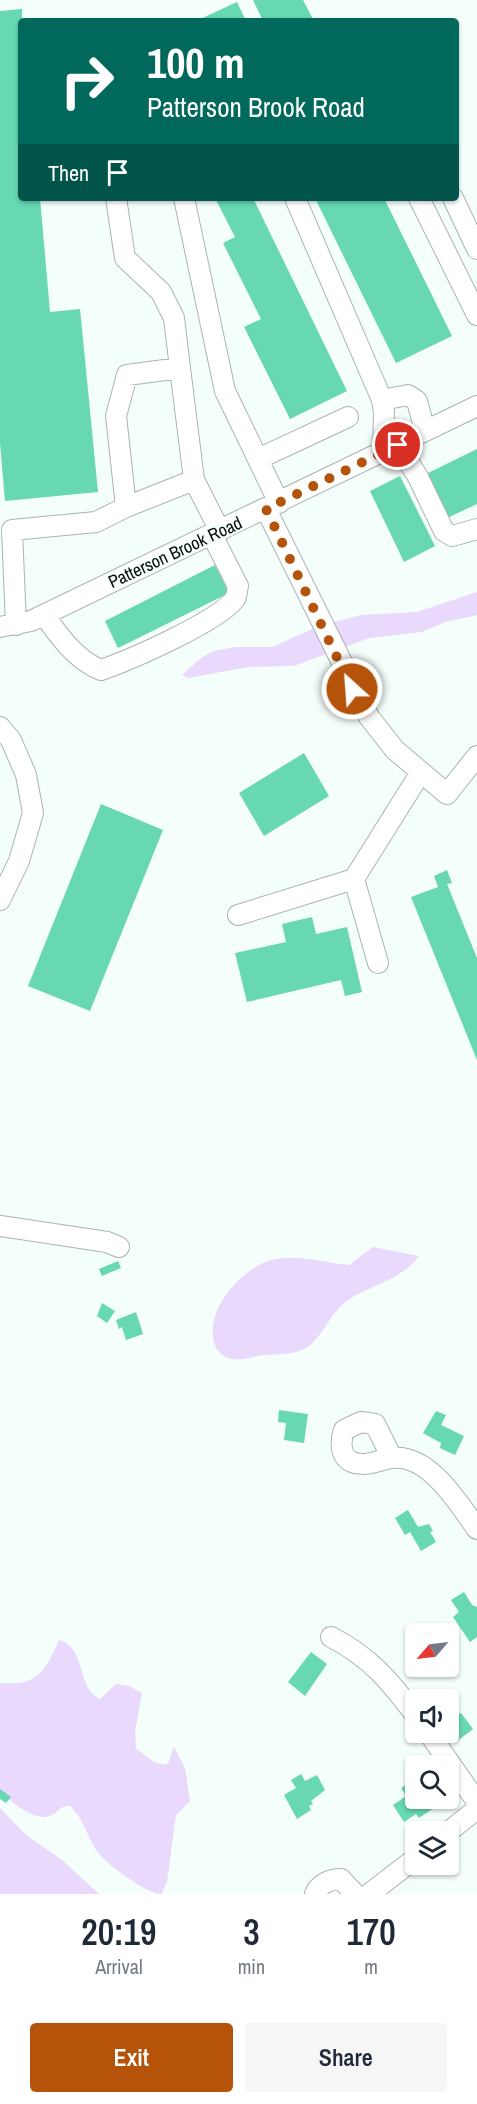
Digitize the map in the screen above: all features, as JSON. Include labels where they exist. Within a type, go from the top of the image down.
[{"type":"street","points":[[44,615],[63,641],[92,666],[101,670],[124,662],[204,622],[235,598],[238,586],[194,480],[174,318],[161,292],[125,258],[116,201]]},
{"type":"street","points":[[185,201],[225,391],[258,459],[273,506],[369,717],[395,750],[447,794],[474,765]]},
{"type":"street","points":[[296,201],[382,400],[390,448],[418,477],[444,531],[452,536],[477,529]]},
{"type":"street","points":[[420,201],[477,315]]},
{"type":"street","points":[[454,201],[477,249]]},
{"type":"street","points":[[126,507],[116,416],[127,375],[180,368]]},
{"type":"street","points":[[382,400],[408,394],[417,401],[425,431]]},
{"type":"street","name":"Patterson Brook Road","points":[[8,626],[44,615],[477,406]]},
{"type":"street","points":[[258,459],[348,417]]},
{"type":"street","points":[[8,626],[12,531],[96,522],[126,507],[194,480]]},
{"type":"street","points":[[0,727],[11,740],[26,775],[33,813],[19,861],[0,900]]},
{"type":"street","points":[[238,915],[354,879],[421,772]]},
{"type":"street","points":[[354,879],[378,963]]},
{"type":"street","points":[[0,1226],[107,1242],[119,1247]]},
{"type":"street","points":[[392,1458],[406,1458],[444,1483],[477,1529]]},
{"type":"street","points":[[331,1637],[358,1651],[390,1681],[405,1701]]},
{"type":"street","points":[[436,1743],[477,1802]]},
{"type":"street","points":[[459,1823],[477,1809]]},
{"type":"street","points":[[369,1894],[405,1866]]},
{"type":"street","points":[[315,1894],[318,1887],[337,1879],[355,1894]]},
{"type":"shaded area","points":[[477,592],[477,615],[445,622],[422,632],[369,638],[294,666],[248,667],[188,678],[182,675],[201,658],[213,651],[236,647],[272,647],[321,625],[362,615],[417,612]]},
{"type":"shaded area","points":[[373,1247],[419,1256],[402,1272],[352,1297],[343,1304],[316,1340],[304,1349],[237,1359],[226,1357],[216,1348],[213,1330],[214,1318],[219,1307],[225,1296],[243,1276],[253,1269],[263,1263],[284,1258],[349,1265]]},
{"type":"shaded area","points":[[59,1640],[68,1644],[74,1651],[92,1694],[100,1699],[116,1684],[129,1686],[142,1693],[135,1731],[136,1749],[159,1764],[168,1764],[174,1747],[185,1768],[190,1801],[176,1815],[167,1882],[161,1894],[136,1884],[101,1856],[79,1816],[70,1806],[63,1807],[50,1816],[37,1816],[23,1810],[0,1792],[0,1683],[23,1682],[38,1675],[49,1661]]},
{"type":"shaded area","points":[[0,1808],[26,1835],[62,1860],[99,1894],[0,1894]]},
{"type":"building","points":[[253,0],[303,0],[312,18],[262,18]]},
{"type":"building","points":[[237,2],[245,18],[202,18]]},
{"type":"building","points":[[22,9],[22,18],[18,18],[18,201],[40,201],[50,312],[80,309],[98,492],[5,501],[0,443],[0,11]]},
{"type":"building","points":[[217,201],[254,201],[347,391],[290,419],[244,327],[261,319],[223,243],[235,237]]},
{"type":"building","points":[[316,201],[385,201],[452,336],[396,363]]},
{"type":"building","points":[[477,449],[477,504],[447,518],[426,474]]},
{"type":"building","points":[[400,476],[435,546],[404,562],[370,491]]},
{"type":"building","points":[[215,565],[229,593],[118,648],[105,621]]},
{"type":"building","points":[[304,753],[329,796],[264,836],[239,793]]},
{"type":"building","points":[[101,804],[163,830],[90,1011],[28,986]]},
{"type":"building","points":[[447,870],[452,883],[447,884],[477,958],[477,1060],[411,897],[438,887],[434,876]]},
{"type":"building","points":[[312,917],[316,934],[347,927],[362,992],[345,996],[341,980],[247,1002],[235,953],[286,942],[282,924]]},
{"type":"building","points":[[118,1261],[121,1268],[102,1276],[99,1269]]},
{"type":"building","points":[[102,1303],[115,1311],[107,1323],[97,1316]]},
{"type":"building","points":[[136,1312],[143,1334],[126,1340],[122,1327],[119,1329],[116,1320]]},
{"type":"building","points":[[279,1410],[308,1414],[304,1443],[284,1440],[286,1423],[278,1422]]},
{"type":"building","points":[[436,1411],[446,1415],[441,1425],[464,1436],[455,1455],[440,1448],[441,1443],[423,1433]]},
{"type":"building","points":[[408,1510],[418,1527],[429,1524],[433,1531],[430,1532],[436,1542],[421,1551],[410,1532],[405,1535],[395,1518]]},
{"type":"building","points":[[464,1592],[472,1605],[477,1607],[477,1637],[470,1642],[453,1617],[459,1612],[451,1600]]},
{"type":"building","points":[[311,1652],[327,1664],[305,1696],[288,1682]]},
{"type":"building","points":[[461,1713],[473,1729],[459,1740],[459,1714]]},
{"type":"building","points":[[301,1774],[305,1781],[317,1775],[325,1790],[311,1801],[313,1804],[309,1806],[311,1810],[297,1819],[284,1795],[296,1788],[291,1780]]},
{"type":"building","points":[[0,1789],[11,1797],[6,1803],[0,1799]]},
{"type":"building","points":[[405,1797],[405,1809],[432,1809],[419,1818],[416,1814],[404,1822],[393,1805]]},
{"type":"route","points":[[352,689],[266,509],[398,445]]}]
